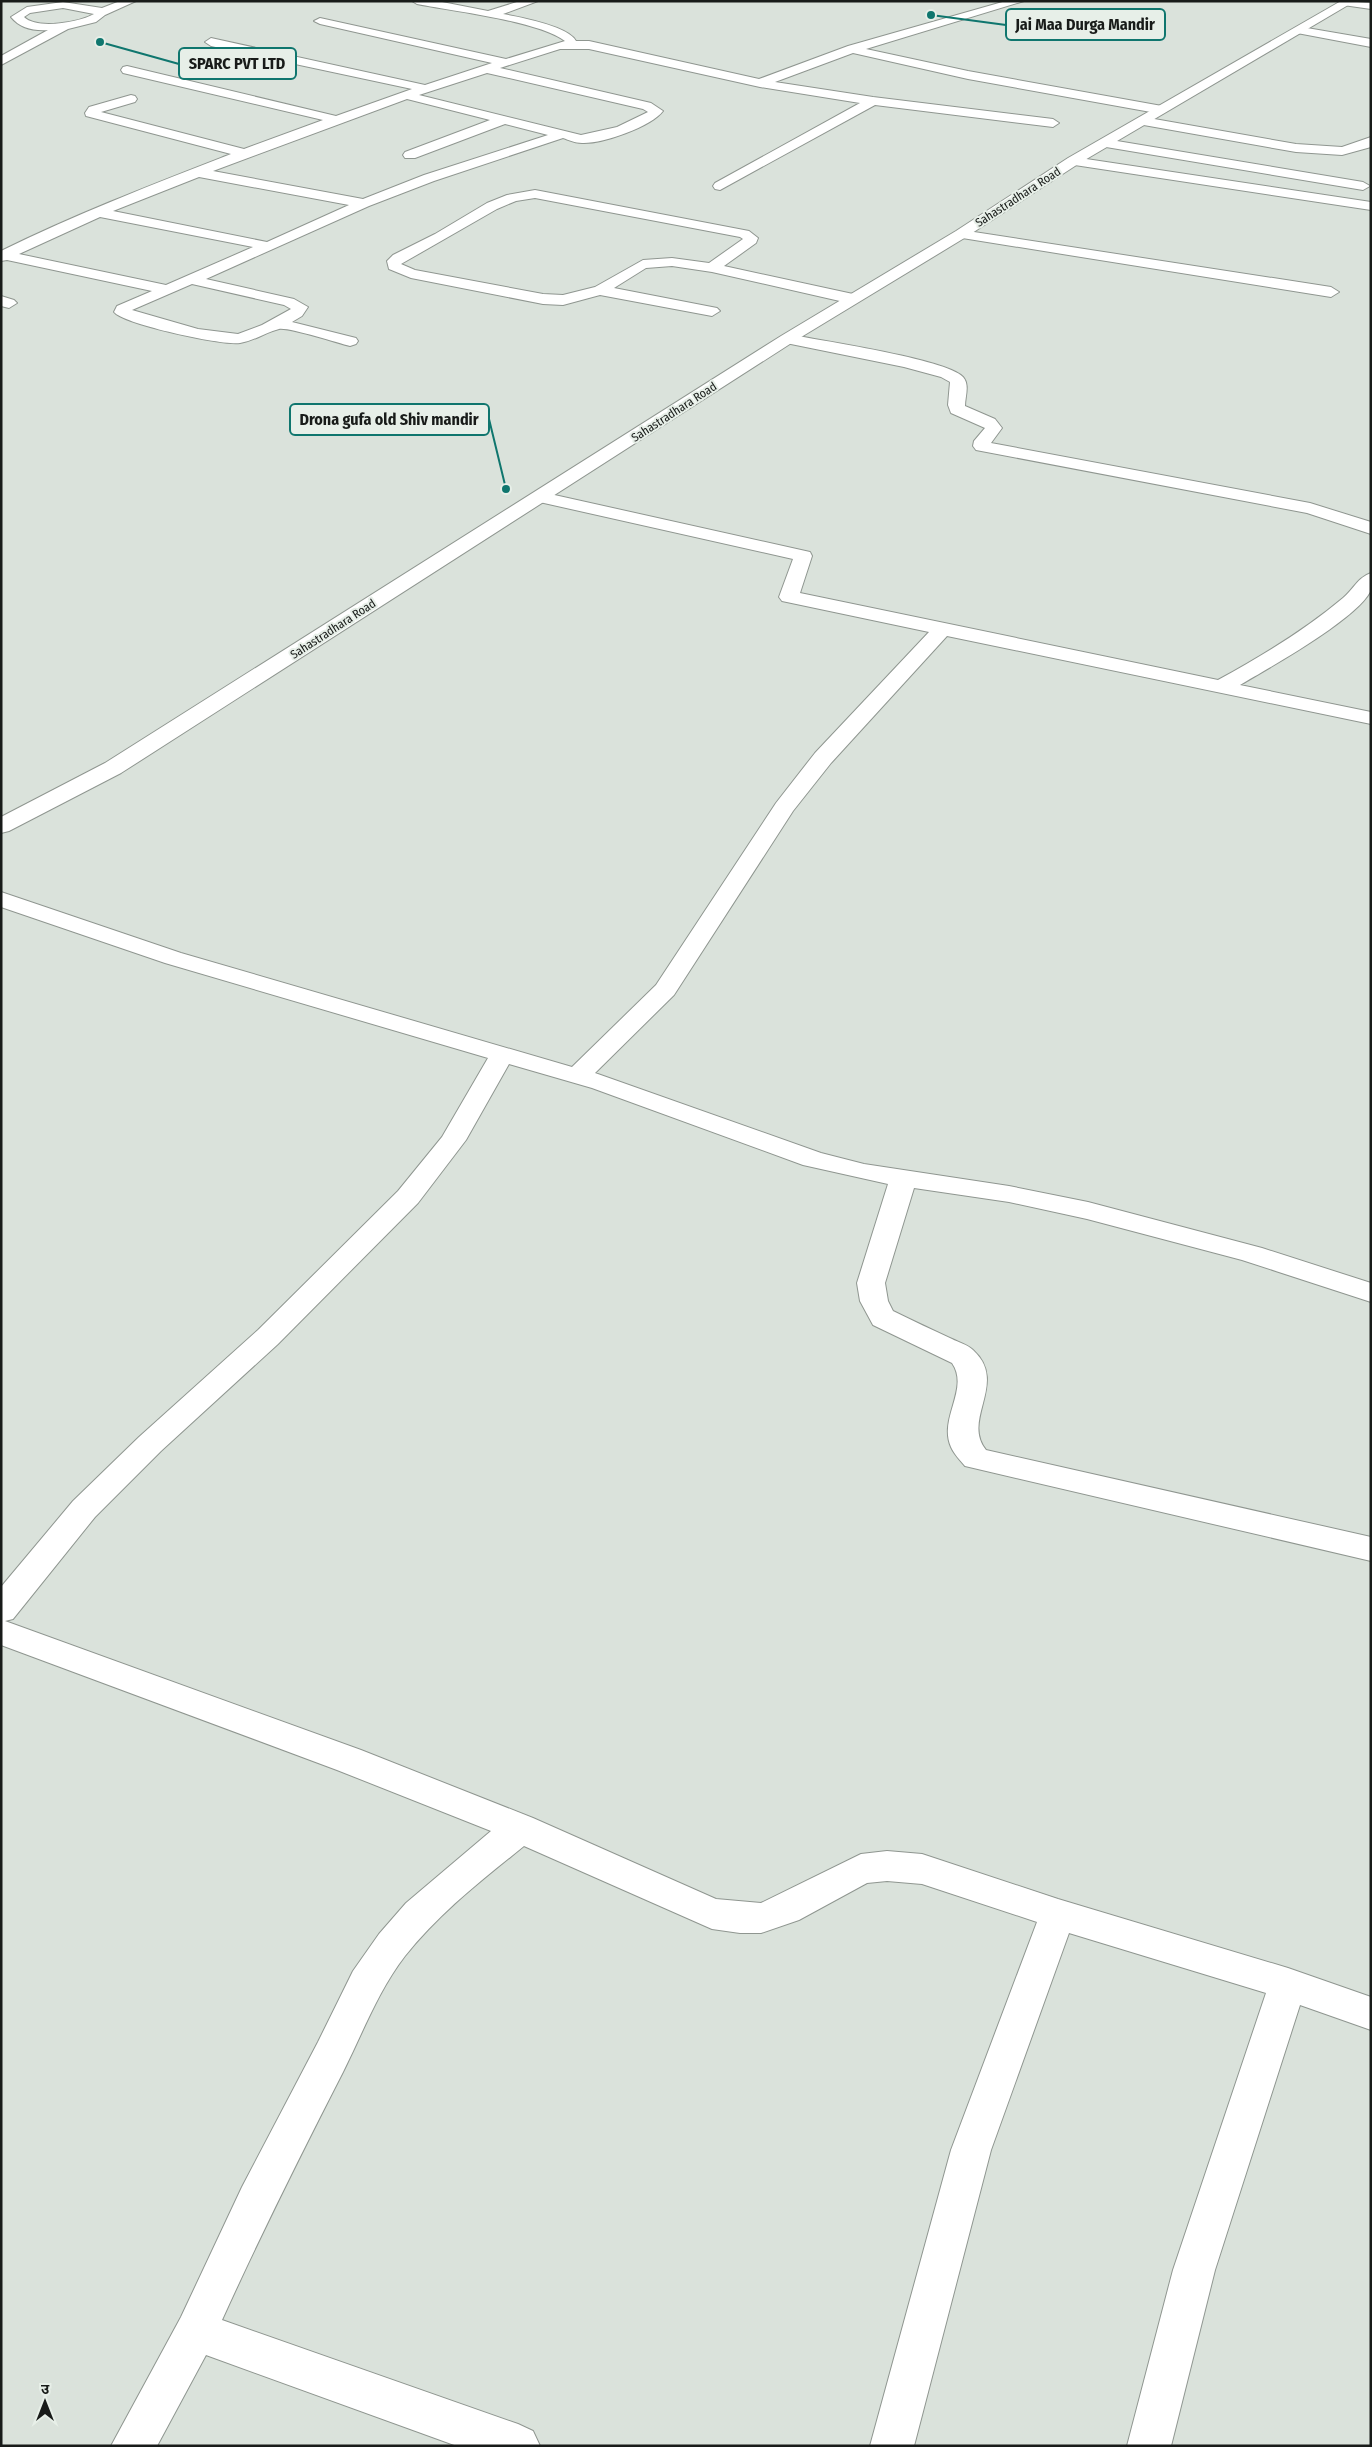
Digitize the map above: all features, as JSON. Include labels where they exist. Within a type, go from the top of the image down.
[{"type":"street","points":[[76,6],[89,1]]},
{"type":"street","points":[[1,14],[17,17],[18,20],[33,26],[66,26],[94,20],[100,13],[131,1]]},
{"type":"street","points":[[417,1],[556,32],[568,36],[571,44]]},
{"type":"street","points":[[486,16],[534,1]]},
{"type":"street","points":[[760,83],[852,49],[1018,1]]},
{"type":"street","points":[[1349,2],[1371,6]]},
{"type":"street","name":"Sahastradhara Road","points":[[1,826],[130,758],[787,340],[961,234],[1073,161],[1349,2]]},
{"type":"street","points":[[10,4],[38,8]]},
{"type":"street","points":[[17,17],[27,10],[76,6],[96,9],[100,13]]},
{"type":"street","points":[[320,21],[505,62]]},
{"type":"street","points":[[17,34],[33,26]]},
{"type":"street","points":[[1,60],[66,26]]},
{"type":"street","points":[[1301,31],[1371,43]]},
{"type":"street","points":[[211,42],[428,89]]},
{"type":"street","points":[[3,256],[98,212],[242,153],[334,119],[408,96],[505,62],[571,44],[589,45],[760,83],[873,101],[1054,123]]},
{"type":"street","points":[[852,49],[968,76],[1162,110]]},
{"type":"street","points":[[408,96],[576,139],[591,139],[626,127],[657,112],[647,106],[486,69]]},
{"type":"street","points":[[127,70],[334,119]]},
{"type":"street","points":[[132,99],[94,110],[91,113],[242,153]]},
{"type":"street","points":[[720,186],[873,101]]},
{"type":"street","points":[[410,155],[503,120]]},
{"type":"street","points":[[1143,121],[1296,148],[1342,150],[1362,146],[1371,141]]},
{"type":"street","points":[[188,279],[289,302],[300,307],[297,312],[278,323],[243,338],[231,340],[145,320],[122,311],[123,307],[364,203],[434,176],[560,135]]},
{"type":"street","points":[[1105,143],[1363,186]]},
{"type":"street","points":[[1073,161],[1371,206]]},
{"type":"street","points":[[196,172],[364,203]]},
{"type":"street","points":[[712,268],[751,240],[751,238],[724,230],[535,194],[515,196],[497,202],[455,229],[394,261],[394,266],[399,270],[411,274],[543,299],[564,300],[600,290],[649,263],[672,262],[712,268],[853,299]]},
{"type":"street","points":[[98,212],[268,246]]},
{"type":"street","points":[[961,234],[1331,292]]},
{"type":"street","points":[[3,256],[164,289]]},
{"type":"street","points":[[600,290],[712,311]]},
{"type":"street","points":[[278,323],[350,341]]},
{"type":"street","points":[[787,340],[929,368],[950,375],[959,386],[957,409],[994,428],[983,441],[982,446],[1310,508],[1350,520],[1371,529]]},
{"type":"street","points":[[541,497],[803,556],[790,597],[1371,718]]},
{"type":"street","points":[[1221,687],[1266,662],[1324,622],[1355,598],[1371,579]]},
{"type":"street","points":[[577,1076],[665,990],[692,951],[737,877],[784,808],[823,758],[942,629]]},
{"type":"street","points":[[1,899],[173,958],[577,1076],[812,1159],[850,1169],[1009,1194],[1116,1217],[1252,1254],[1371,1293]]},
{"type":"street","points":[[1,1610],[84,1509],[150,1444],[268,1336],[408,1197],[453,1140],[503,1054]]},
{"type":"street","points":[[903,1178],[871,1283],[872,1297],[875,1307],[883,1318],[962,1356],[968,1362],[974,1381],[962,1432],[963,1443],[976,1458],[1371,1549]]},
{"type":"street","points":[[1,1632],[186,1699],[520,1828],[712,1914],[740,1918],[761,1918],[786,1910],[861,1870],[887,1866],[922,1869],[1058,1914],[1288,1984],[1371,2014]]},
{"type":"street","points":[[132,2446],[196,2331],[256,2200],[332,2054],[366,1982],[392,1945],[430,1903],[520,1828]]},
{"type":"street","points":[[892,2446],[972,2150],[1058,1914]]},
{"type":"street","points":[[1149,2446],[1194,2270],[1288,1984]]},
{"type":"street","points":[[196,2331],[518,2446]]},
{"type":"place","name":"Jai Maa Durga Mandir","points":[[931,15]]},
{"type":"place","name":"SPARC PVT LTD","points":[[100,42]]},
{"type":"place","name":"Drona gufa old Shiv mandir","points":[[506,489]]}]
